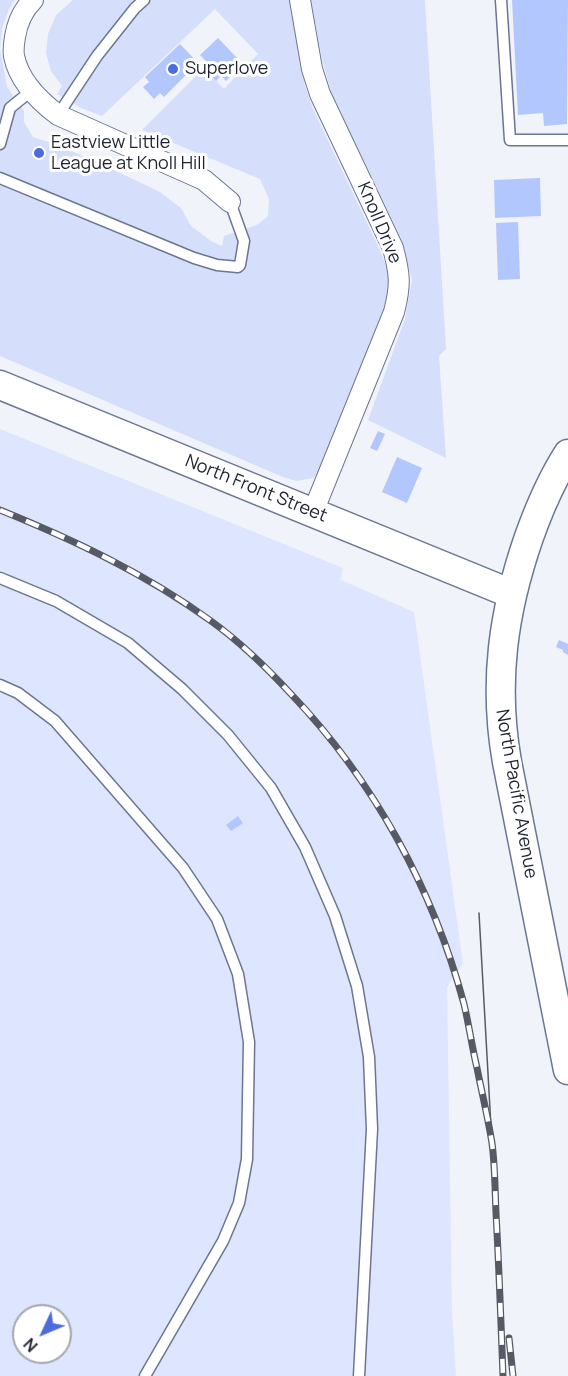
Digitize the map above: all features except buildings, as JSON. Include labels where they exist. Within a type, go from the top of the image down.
[{"type":"main road","name":"North Front Street","points":[[0,384],[512,594]]},
{"type":"main road","name":"North Pacific Avenue","points":[[568,454],[533,527],[512,594],[505,628],[500,687],[507,762],[568,1071]]},
{"type":"street","points":[[33,0],[26,6],[16,28],[13,54],[31,91],[44,105],[58,115],[204,180],[230,202]]},
{"type":"street","name":"Knoll Drive","points":[[300,0],[312,69],[320,94],[393,248],[399,271],[399,294],[394,312],[313,512]]},
{"type":"lane","points":[[58,115],[98,56],[135,8],[144,0]]},
{"type":"lane","points":[[501,0],[510,140],[568,140]]},
{"type":"lane","points":[[0,144],[10,108],[31,91]]},
{"type":"lane","points":[[0,178],[194,258],[218,265],[238,267],[244,241],[230,202]]},
{"type":"lane","points":[[0,578],[56,601],[128,643],[182,688],[228,735],[271,788],[305,847],[335,916],[357,986],[369,1057],[372,1129],[359,1376]]},
{"type":"lane","points":[[0,685],[18,693],[55,721],[183,868],[217,919],[238,974],[249,1042],[247,1159],[239,1203],[223,1241],[145,1376]]},
{"type":"shaded area","points":[[0,0],[15,0],[2,28],[0,49]]},
{"type":"shaded area","points":[[73,0],[289,0],[305,86],[313,109],[379,248],[387,268],[390,292],[384,319],[324,467],[313,478],[296,481],[283,477],[0,356],[0,49],[7,87],[24,111],[24,122],[33,137],[97,162],[160,192],[181,208],[191,226],[222,246],[224,236],[257,225],[268,216],[269,199],[260,179],[142,130],[206,66],[211,71],[209,73],[224,89],[258,54],[215,9],[102,116],[81,108],[57,94],[62,86],[51,71],[46,53],[48,34],[56,15]]},
{"type":"shaded area","points":[[311,0],[425,0],[446,349],[439,356],[446,458],[368,420],[405,319],[412,280],[401,238],[331,92]]},
{"type":"shaded area","points":[[0,429],[343,568],[341,580],[414,612],[463,964],[447,987],[452,1311],[456,1376],[0,1376]]},
{"type":"tram line","points":[[479,913],[492,1145]]},
{"type":"railway","points":[[0,510],[55,533],[135,573],[186,604],[232,638],[291,694],[321,728],[349,763],[397,838],[418,878],[451,961],[464,1004],[489,1124],[494,1169],[503,1376]]},
{"type":"railway","points":[[509,1338],[513,1376]]},
{"type":"place","name":"Superlove","points":[[173,69]]},
{"type":"place","name":"Eastview Little League at Knoll Hill","points":[[39,153]]}]
